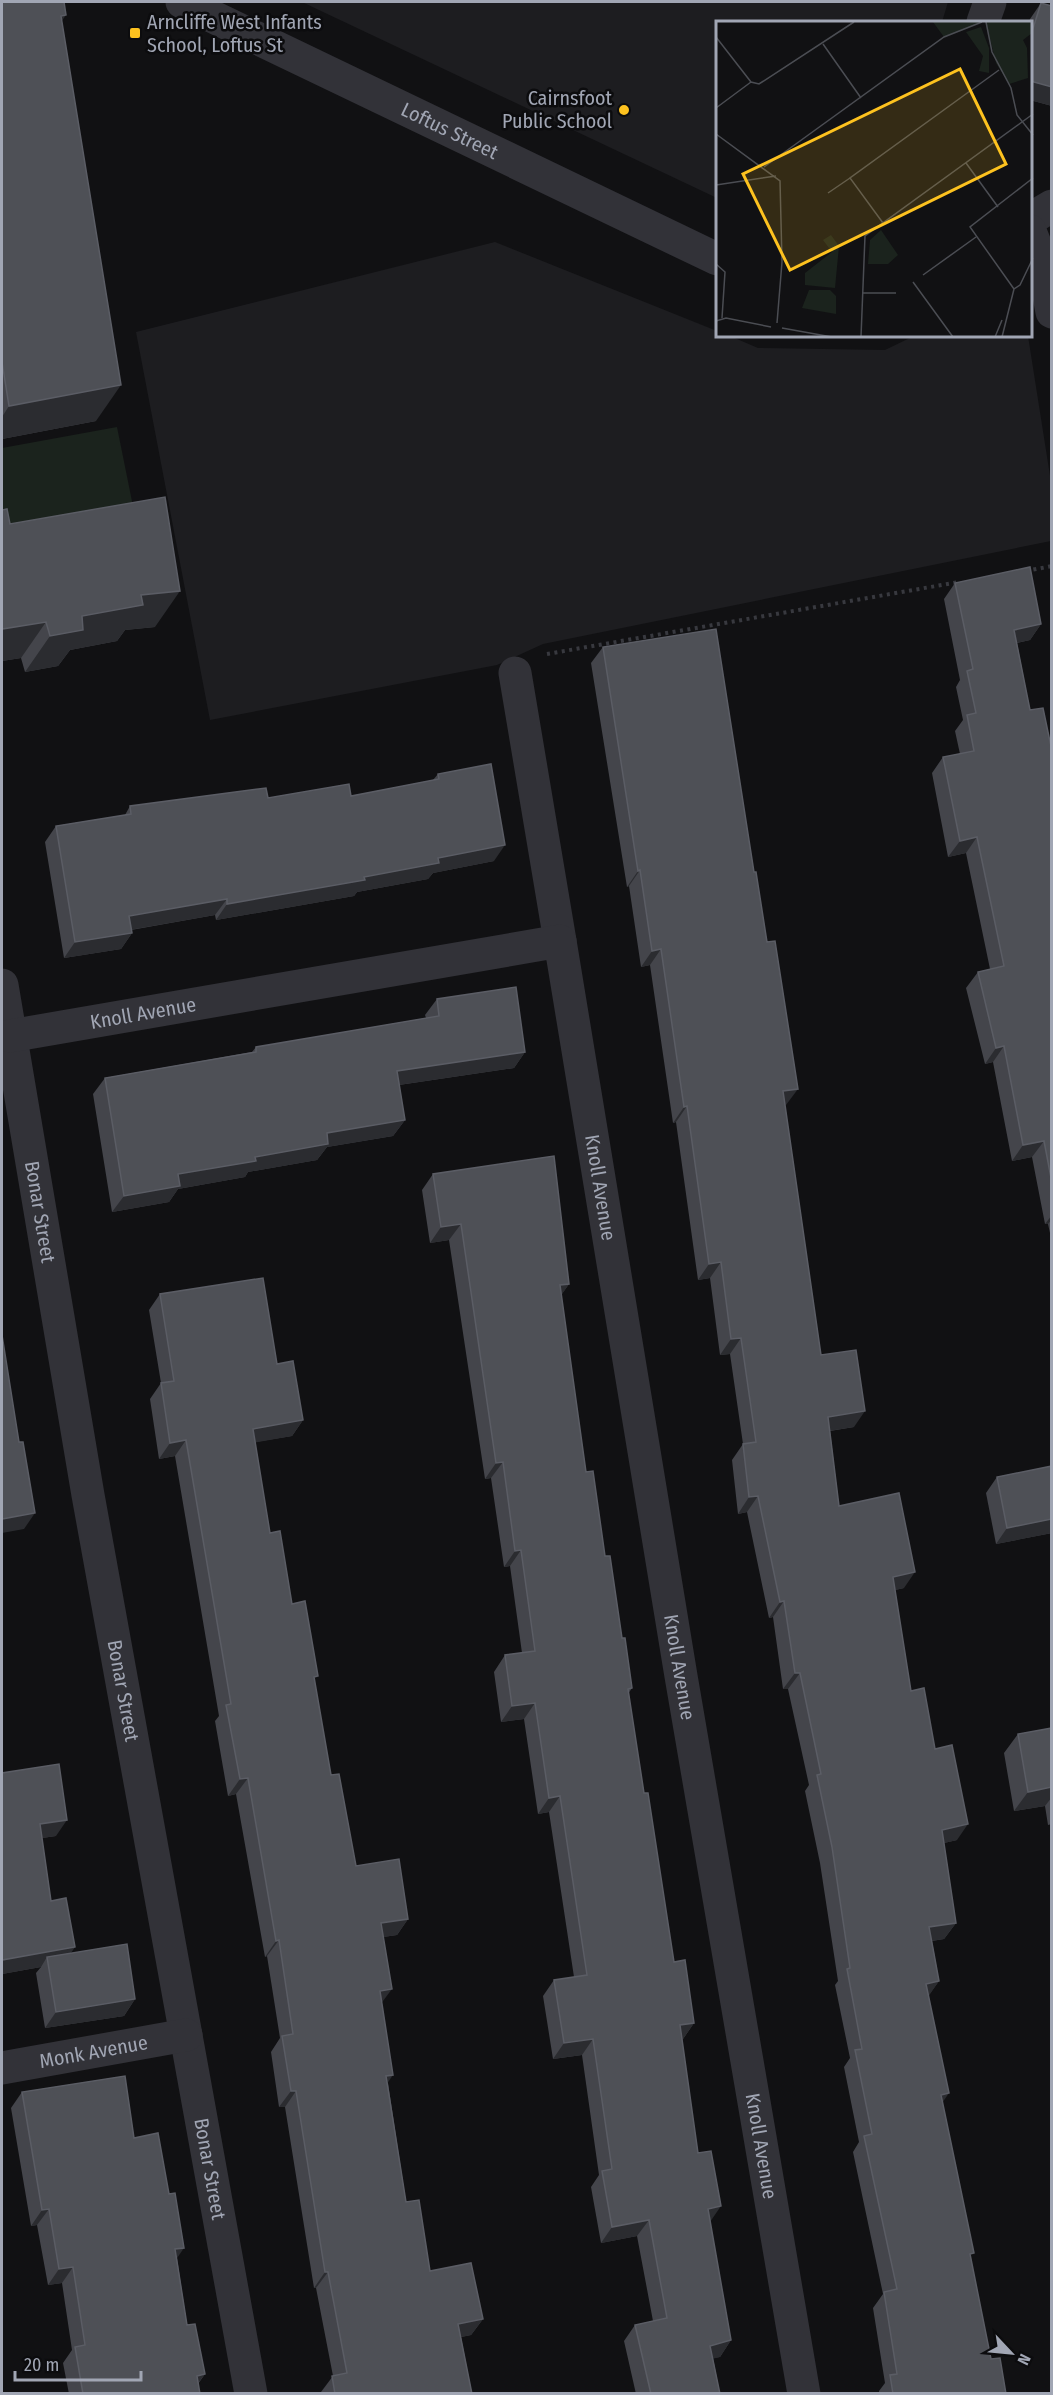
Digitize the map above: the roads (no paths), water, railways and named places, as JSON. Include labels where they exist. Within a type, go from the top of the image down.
[{"type":"street","name":"Loftus Street","points":[[182,2],[716,259]]},
{"type":"street","points":[[984,21],[990,2]]},
{"type":"street","points":[[1032,218],[1052,206]]},
{"type":"street","points":[[1032,236],[1043,264],[1052,312]]},
{"type":"street","name":"Knoll Avenue","points":[[516,673],[683,1688],[804,2394]]},
{"type":"street","name":"Knoll Avenue","points":[[9,1036],[560,942]]},
{"type":"street","name":"Bonar Street","points":[[2,985],[88,1495],[251,2394]]},
{"type":"street","name":"Monk Avenue","points":[[2,2068],[186,2035]]},
{"type":"place","name":"Arncliffe West Infants School, Loftus St","points":[[135,33]]},
{"type":"place","name":"Cairnsfoot Public School","points":[[624,110]]}]
